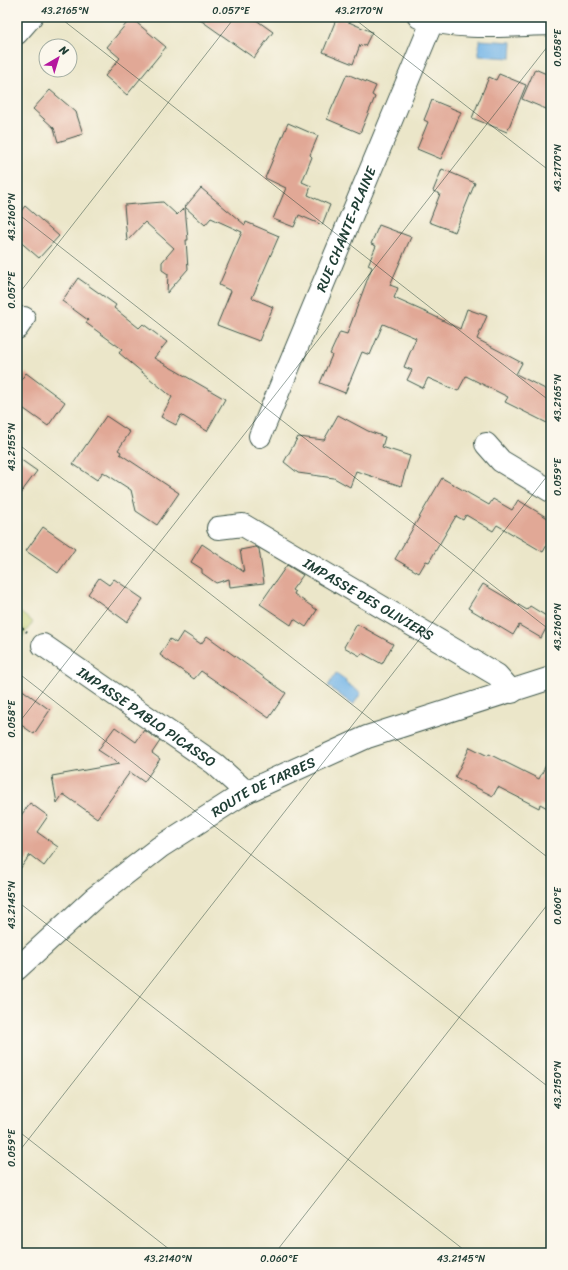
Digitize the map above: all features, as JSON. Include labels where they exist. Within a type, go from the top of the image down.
[{"type":"street","points":[[17,33],[31,17]]},
{"type":"street","points":[[425,19],[472,26],[551,24]]},
{"type":"street","name":"RUE CHANTE-PLAINE","points":[[260,436],[425,19]]},
{"type":"street","points":[[486,444],[501,461],[551,490]]},
{"type":"street","name":"IMPASSE DES OLIVIERS","points":[[218,528],[243,525],[497,674],[512,692]]},
{"type":"street","name":"IMPASSE PABLO PICASSO","points":[[43,645],[215,764],[246,792]]},
{"type":"street","name":"ROUTE DE TARBES","points":[[17,969],[93,899],[154,852],[246,792],[367,738],[512,692],[551,678]]},
{"type":"green space","points":[[17,610],[33,622],[20,640],[17,638]]},
{"type":"water","points":[[479,40],[512,42],[511,58],[479,56]]},
{"type":"water","points":[[336,673],[346,680],[345,682],[361,693],[353,705],[328,686]]},
{"type":"building","points":[[196,17],[252,17],[273,32],[254,58]]},
{"type":"building","points":[[337,17],[372,32],[365,46],[360,45],[353,64],[323,52]]},
{"type":"building","points":[[131,18],[166,47],[127,95],[105,76],[120,58],[107,47]]},
{"type":"building","points":[[535,69],[551,76],[551,111],[522,99]]},
{"type":"building","points":[[347,74],[376,86],[372,95],[375,97],[360,133],[327,119]]},
{"type":"building","points":[[499,74],[526,85],[507,132],[472,118],[489,77],[496,80]]},
{"type":"building","points":[[50,90],[76,112],[83,134],[58,142],[54,128],[33,109]]},
{"type":"building","points":[[432,100],[461,112],[441,159],[417,149],[428,122],[424,120]]},
{"type":"building","points":[[288,123],[318,136],[310,155],[312,157],[302,182],[311,186],[308,195],[330,205],[322,225],[299,215],[294,227],[273,219],[286,188],[265,178]]},
{"type":"building","points":[[442,169],[475,183],[455,232],[429,222],[440,194],[433,191]]},
{"type":"building","points":[[201,188],[245,225],[246,222],[279,236],[252,298],[273,307],[259,341],[217,325],[231,291],[219,285],[242,232],[211,218],[205,225],[185,207]]},
{"type":"building","points":[[163,202],[177,215],[185,207],[188,240],[186,240],[188,269],[167,293],[168,274],[162,270],[162,262],[174,248],[145,222],[127,241],[124,205]]},
{"type":"building","points":[[25,206],[59,236],[39,258],[17,239],[17,216]]},
{"type":"building","points":[[379,225],[411,237],[390,285],[398,288],[394,298],[460,329],[467,309],[487,316],[477,339],[522,363],[516,374],[551,392],[551,425],[505,402],[508,397],[466,376],[458,391],[428,378],[423,388],[407,380],[412,370],[404,367],[416,338],[383,324],[370,355],[362,352],[345,393],[320,383],[332,355],[330,354],[340,332],[347,334],[372,267],[368,265],[376,246],[371,244]]},
{"type":"building","points":[[78,278],[116,305],[114,308],[139,328],[143,324],[167,342],[154,358],[225,399],[207,431],[181,415],[176,425],[161,417],[172,397],[119,353],[122,349],[86,323],[88,320],[62,301]]},
{"type":"building","points":[[26,373],[65,402],[48,426],[17,404],[17,385]]},
{"type":"building","points":[[338,415],[368,431],[385,437],[382,447],[410,456],[401,486],[356,471],[350,487],[334,478],[298,473],[284,462],[298,437],[324,440]]},
{"type":"building","points":[[106,416],[130,432],[118,450],[121,452],[120,454],[179,493],[157,525],[136,511],[131,490],[103,472],[97,480],[73,464]]},
{"type":"building","points":[[17,457],[37,471],[17,498]]},
{"type":"building","points":[[442,478],[489,505],[493,499],[512,510],[518,500],[551,520],[551,538],[543,552],[497,525],[493,531],[466,515],[463,520],[456,516],[429,562],[426,561],[419,573],[395,559]]},
{"type":"building","points":[[43,527],[75,549],[58,573],[26,551]]},
{"type":"building","points":[[202,544],[244,572],[240,550],[256,547],[259,549],[264,583],[230,587],[229,579],[216,583],[202,573],[202,569],[191,562]]},
{"type":"building","points":[[287,565],[303,575],[292,590],[295,592],[294,594],[317,610],[306,627],[294,619],[291,625],[260,604]]},
{"type":"building","points":[[99,578],[109,585],[114,579],[143,599],[127,622],[88,594]]},
{"type":"building","points":[[483,584],[527,610],[530,606],[551,619],[541,638],[519,625],[513,635],[468,608]]},
{"type":"building","points":[[357,624],[393,644],[382,664],[362,653],[360,656],[344,647]]},
{"type":"building","points":[[183,632],[201,644],[207,636],[286,693],[269,718],[201,671],[194,679],[160,655],[170,639],[176,643]]},
{"type":"building","points":[[17,686],[50,710],[34,734],[17,722]]},
{"type":"building","points":[[115,727],[136,742],[144,730],[160,741],[152,753],[160,759],[144,782],[130,772],[97,818],[63,794],[57,803],[52,776],[119,764],[98,750]]},
{"type":"building","points":[[470,747],[488,756],[489,754],[539,779],[551,755],[551,810],[540,804],[539,808],[498,787],[493,796],[455,777]]},
{"type":"building","points":[[30,803],[48,816],[37,832],[58,847],[44,866],[30,855],[17,873],[17,821]]}]
